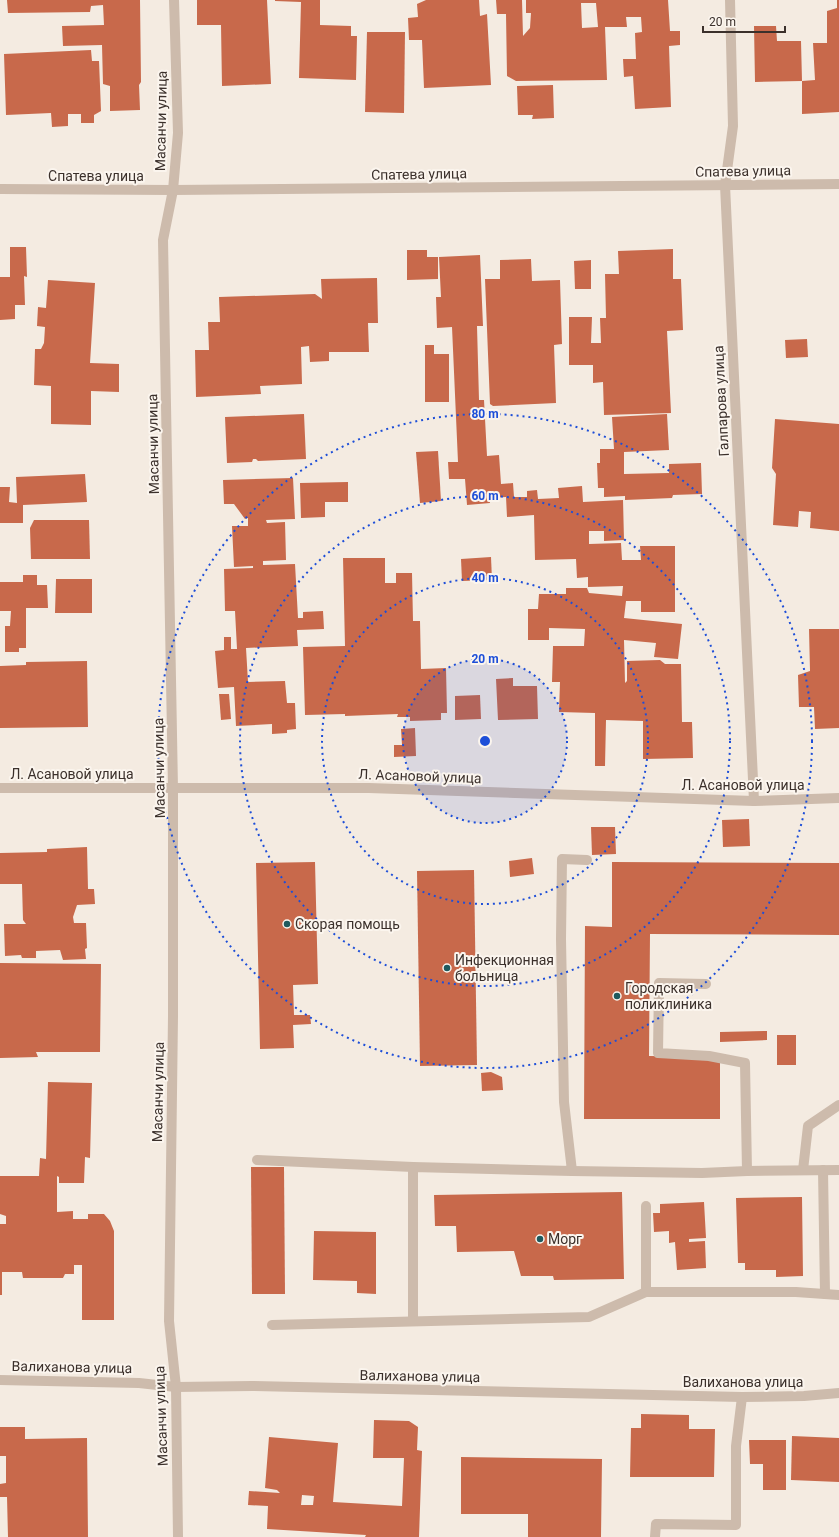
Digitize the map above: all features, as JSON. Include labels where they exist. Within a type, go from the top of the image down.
[{"type":"street","name":"Масанчи улица","points":[[174,0],[178,133],[173,190],[163,240],[173,789],[173,1016],[169,1321],[176,1387],[178,1537]]},
{"type":"street","name":"Галпарова улица","points":[[730,0],[733,126],[725,185],[754,802]]},
{"type":"street","name":"Спатева улица","points":[[0,189],[173,190],[839,184]]},
{"type":"street","name":"Л. Асановой улица","points":[[0,788],[369,788],[754,802],[839,798]]},
{"type":"street","points":[[572,1171],[564,1102],[561,939],[562,859],[587,860]]},
{"type":"street","points":[[706,984],[660,983],[658,1053],[709,1056],[745,1063],[748,1171]]},
{"type":"street","points":[[803,1170],[808,1126],[839,1105]]},
{"type":"street","points":[[257,1160],[413,1167],[572,1171],[702,1173],[839,1170]]},
{"type":"street","points":[[413,1167],[413,1321]]},
{"type":"street","points":[[823,1170],[825,1294]]},
{"type":"street","points":[[646,1206],[646,1292]]},
{"type":"street","points":[[272,1325],[589,1317],[646,1292],[796,1292],[839,1295]]},
{"type":"street","name":"Валиханова улица","points":[[0,1380],[139,1382],[176,1387],[252,1386],[742,1397],[804,1396],[839,1393]]},
{"type":"street","points":[[655,1537],[656,1524],[736,1524],[736,1446],[742,1397]]},
{"type":"building","points":[[7,0],[140,0],[140,110],[110,111],[110,86],[103,84],[102,45],[63,46],[62,26],[104,25],[103,5],[91,6],[90,12],[8,13]]},
{"type":"building","points":[[197,0],[267,0],[271,84],[222,86],[221,25],[197,25]]},
{"type":"building","points":[[275,0],[320,0],[320,25],[351,26],[351,36],[357,36],[356,80],[299,78],[301,2]]},
{"type":"building","points":[[426,0],[479,0],[480,16],[487,14],[491,85],[424,88],[422,40],[409,40],[408,18],[418,17],[417,4]]},
{"type":"building","points":[[496,0],[522,0],[523,36],[530,28],[531,13],[526,13],[526,0],[668,0],[670,31],[680,31],[680,45],[669,46],[671,107],[635,109],[633,76],[624,77],[623,59],[636,59],[635,33],[642,32],[641,17],[626,17],[627,27],[605,27],[607,80],[516,81],[507,76],[506,14],[497,14]],"holes":[[[581,3],[596,3],[598,27],[582,28]]]},
{"type":"building","points":[[837,0],[839,0],[839,112],[802,114],[802,81],[815,80],[813,43],[827,43],[827,11],[837,8]]},
{"type":"building","points":[[754,26],[776,26],[777,41],[801,41],[802,81],[755,82]]},
{"type":"building","points":[[367,32],[405,32],[404,113],[365,112]]},
{"type":"building","points":[[91,50],[92,61],[99,61],[101,111],[94,115],[94,123],[81,123],[81,114],[68,114],[68,126],[52,127],[51,113],[6,115],[4,54]]},
{"type":"building","points":[[553,85],[554,118],[532,119],[533,115],[518,115],[517,86]]},
{"type":"building","points":[[10,247],[26,247],[27,277],[24,276],[25,305],[15,305],[15,319],[0,320],[0,277],[10,277]]},
{"type":"building","points":[[673,249],[673,279],[681,279],[683,330],[667,331],[671,413],[604,415],[603,382],[593,383],[593,365],[569,365],[569,317],[592,317],[591,343],[601,343],[600,318],[606,318],[605,274],[619,274],[618,251]]},
{"type":"building","points":[[407,250],[427,250],[427,257],[438,257],[438,279],[407,280]]},
{"type":"building","points":[[480,255],[483,326],[477,326],[479,400],[484,400],[487,456],[499,455],[501,484],[513,483],[514,497],[527,497],[527,491],[537,490],[538,499],[559,498],[558,488],[582,486],[583,502],[623,500],[624,540],[604,541],[604,531],[589,531],[589,544],[621,543],[622,560],[641,560],[640,546],[675,546],[675,612],[641,612],[641,601],[626,601],[624,618],[682,624],[678,659],[654,657],[656,643],[624,640],[625,683],[627,681],[627,661],[660,660],[665,664],[681,664],[682,722],[692,722],[693,758],[643,759],[643,721],[606,720],[605,766],[595,766],[595,713],[559,712],[560,682],[552,682],[553,646],[584,646],[585,629],[549,628],[549,640],[528,640],[528,609],[538,609],[539,594],[566,594],[566,588],[587,588],[589,593],[622,596],[623,586],[588,587],[588,577],[577,578],[576,559],[535,560],[534,515],[507,517],[506,497],[489,498],[490,503],[467,505],[465,479],[449,479],[448,462],[458,462],[452,327],[437,328],[436,297],[441,297],[439,257]]},
{"type":"building","points":[[531,259],[532,281],[560,280],[562,344],[554,345],[556,403],[493,406],[490,404],[485,279],[500,279],[500,260]]},
{"type":"building","points":[[591,260],[591,289],[575,289],[574,261]]},
{"type":"building","points":[[377,278],[378,323],[368,323],[369,352],[329,352],[329,361],[310,362],[309,346],[301,347],[302,384],[260,386],[261,394],[196,397],[195,350],[209,350],[208,322],[220,322],[219,297],[315,294],[322,299],[321,279]]},
{"type":"building","points":[[48,280],[95,283],[90,363],[119,364],[119,392],[91,391],[91,425],[51,424],[51,386],[34,385],[35,349],[41,349],[44,343],[45,327],[37,326],[38,307],[46,308]]},
{"type":"building","points":[[807,339],[808,357],[786,358],[785,340]]},
{"type":"building","points":[[425,345],[434,345],[434,354],[449,354],[449,402],[425,402]]},
{"type":"building","points":[[304,414],[306,459],[258,461],[253,459],[252,462],[227,463],[225,417]]},
{"type":"building","points":[[667,414],[669,450],[624,452],[624,474],[669,473],[669,464],[701,463],[702,494],[673,495],[672,498],[625,500],[625,496],[604,497],[604,488],[598,488],[597,463],[600,463],[600,449],[614,449],[612,417]]},
{"type":"building","points":[[775,419],[839,424],[839,531],[810,528],[811,512],[799,511],[798,527],[773,525],[776,474],[772,468]]},
{"type":"building","points":[[438,451],[441,501],[420,503],[416,452]]},
{"type":"building","points":[[85,474],[87,502],[23,505],[23,523],[0,523],[0,487],[10,487],[9,502],[17,503],[16,477]]},
{"type":"building","points":[[293,478],[295,519],[266,520],[267,523],[285,522],[286,560],[263,561],[263,565],[295,564],[298,618],[303,618],[303,612],[323,611],[324,629],[297,630],[298,646],[246,648],[248,682],[285,681],[287,703],[295,703],[296,729],[287,730],[287,733],[272,734],[272,724],[236,726],[234,687],[218,688],[215,651],[224,650],[224,637],[231,637],[231,649],[237,649],[235,611],[225,611],[224,569],[253,568],[253,566],[234,567],[232,526],[248,526],[248,518],[245,519],[234,504],[224,504],[223,480]]},
{"type":"building","points":[[348,482],[348,502],[325,502],[325,517],[301,518],[300,483]]},
{"type":"building","points":[[34,520],[89,520],[90,559],[31,559],[30,528]]},
{"type":"building","points":[[491,557],[492,580],[462,581],[461,559]]},
{"type":"building","points":[[343,558],[385,558],[385,583],[396,583],[396,573],[412,573],[413,621],[420,621],[421,669],[446,668],[447,713],[441,713],[441,720],[410,721],[410,717],[397,717],[398,714],[345,716],[345,714],[305,715],[303,647],[345,646]]},
{"type":"building","points":[[23,575],[37,575],[37,585],[47,585],[48,608],[26,608],[26,648],[19,648],[19,652],[5,652],[5,626],[10,626],[11,611],[0,611],[0,582],[23,582]]},
{"type":"building","points":[[56,579],[92,579],[92,613],[55,613]]},
{"type":"building","points":[[809,629],[839,629],[839,728],[815,729],[814,707],[799,707],[798,675],[810,671]]},
{"type":"building","points":[[87,661],[88,727],[0,728],[0,666],[26,665],[26,662]]},
{"type":"building","points":[[513,678],[513,686],[537,686],[538,719],[498,720],[496,679]]},
{"type":"building","points":[[219,694],[229,694],[231,719],[221,720]]},
{"type":"building","points":[[480,695],[481,719],[455,720],[455,696]]},
{"type":"building","points":[[415,728],[416,756],[394,757],[394,745],[402,745],[401,729]]},
{"type":"building","points":[[749,819],[750,846],[723,847],[722,820]]},
{"type":"building","points":[[591,827],[615,827],[616,854],[592,855]]},
{"type":"building","points":[[87,847],[88,889],[94,889],[95,904],[77,905],[73,917],[74,923],[86,923],[86,959],[63,960],[60,950],[36,951],[36,958],[22,958],[21,955],[5,956],[4,924],[26,924],[23,920],[22,884],[0,884],[0,853],[47,852],[47,849]]},
{"type":"building","points":[[532,858],[534,874],[510,877],[509,861]]},
{"type":"building","name":"Скорая помощь","points":[[315,862],[318,984],[293,985],[294,1015],[310,1015],[311,1024],[293,1025],[294,1048],[260,1049],[256,863]]},
{"type":"building","name":"Городская поликлиника","points":[[612,862],[839,863],[839,935],[650,934],[649,1056],[720,1057],[720,1119],[584,1119],[585,926],[612,927]]},
{"type":"building","name":"Инфекционная больница","points":[[474,870],[477,1065],[420,1066],[417,871]]},
{"type":"building","points":[[0,963],[101,964],[100,1052],[36,1052],[38,1057],[0,1058]]},
{"type":"building","points":[[767,1031],[767,1040],[720,1042],[720,1032]]},
{"type":"building","points":[[777,1035],[796,1035],[796,1065],[777,1065]]},
{"type":"building","points":[[491,1072],[502,1077],[503,1090],[482,1091],[481,1073]]},
{"type":"building","points":[[48,1082],[92,1083],[90,1158],[85,1157],[84,1183],[59,1183],[59,1177],[57,1176],[57,1212],[73,1211],[73,1219],[88,1219],[88,1214],[104,1214],[110,1221],[114,1231],[114,1320],[82,1320],[82,1265],[74,1265],[74,1274],[65,1274],[63,1278],[23,1278],[22,1272],[2,1272],[2,1295],[0,1295],[0,1224],[6,1224],[6,1216],[0,1214],[0,1176],[39,1176],[40,1158],[46,1159]]},
{"type":"building","points":[[251,1167],[284,1167],[285,1294],[252,1294]]},
{"type":"building","name":"Морг","points":[[622,1192],[624,1279],[554,1280],[553,1276],[521,1276],[514,1251],[457,1252],[456,1226],[435,1226],[434,1195]]},
{"type":"building","points":[[802,1197],[803,1276],[776,1277],[776,1270],[745,1270],[745,1263],[738,1263],[736,1198]]},
{"type":"building","points":[[704,1202],[706,1238],[689,1239],[689,1242],[705,1241],[706,1268],[677,1270],[675,1242],[669,1243],[669,1231],[654,1232],[653,1213],[660,1213],[660,1204]]},
{"type":"building","points":[[314,1231],[376,1232],[376,1294],[357,1293],[357,1281],[313,1280]]},
{"type":"building","points":[[641,1414],[689,1415],[689,1429],[715,1429],[714,1477],[630,1477],[631,1428],[641,1428]]},
{"type":"building","points":[[374,1420],[409,1421],[418,1427],[417,1450],[422,1451],[419,1537],[365,1537],[366,1535],[267,1529],[268,1506],[248,1505],[249,1491],[280,1493],[277,1490],[265,1488],[269,1437],[338,1443],[333,1502],[402,1506],[404,1458],[373,1458]],"holes":[[[302,1495],[314,1496],[313,1505],[301,1505]]]},
{"type":"building","points":[[0,1427],[25,1427],[25,1439],[87,1438],[88,1537],[8,1537],[7,1497],[0,1497],[0,1484],[6,1483],[6,1456],[0,1456]]},
{"type":"building","points":[[792,1436],[839,1438],[839,1482],[791,1480]]},
{"type":"building","points":[[749,1440],[786,1440],[786,1490],[763,1490],[763,1464],[750,1464]]},
{"type":"building","points":[[461,1457],[602,1459],[601,1537],[528,1537],[528,1514],[461,1514]]},
{"type":"place","name":"Скорая помощь","points":[[287,924]]},
{"type":"place","name":"Инфекционная больница","points":[[447,968]]},
{"type":"place","name":"Городская поликлиника","points":[[617,996]]},
{"type":"place","name":"Морг","points":[[540,1239]]}]
